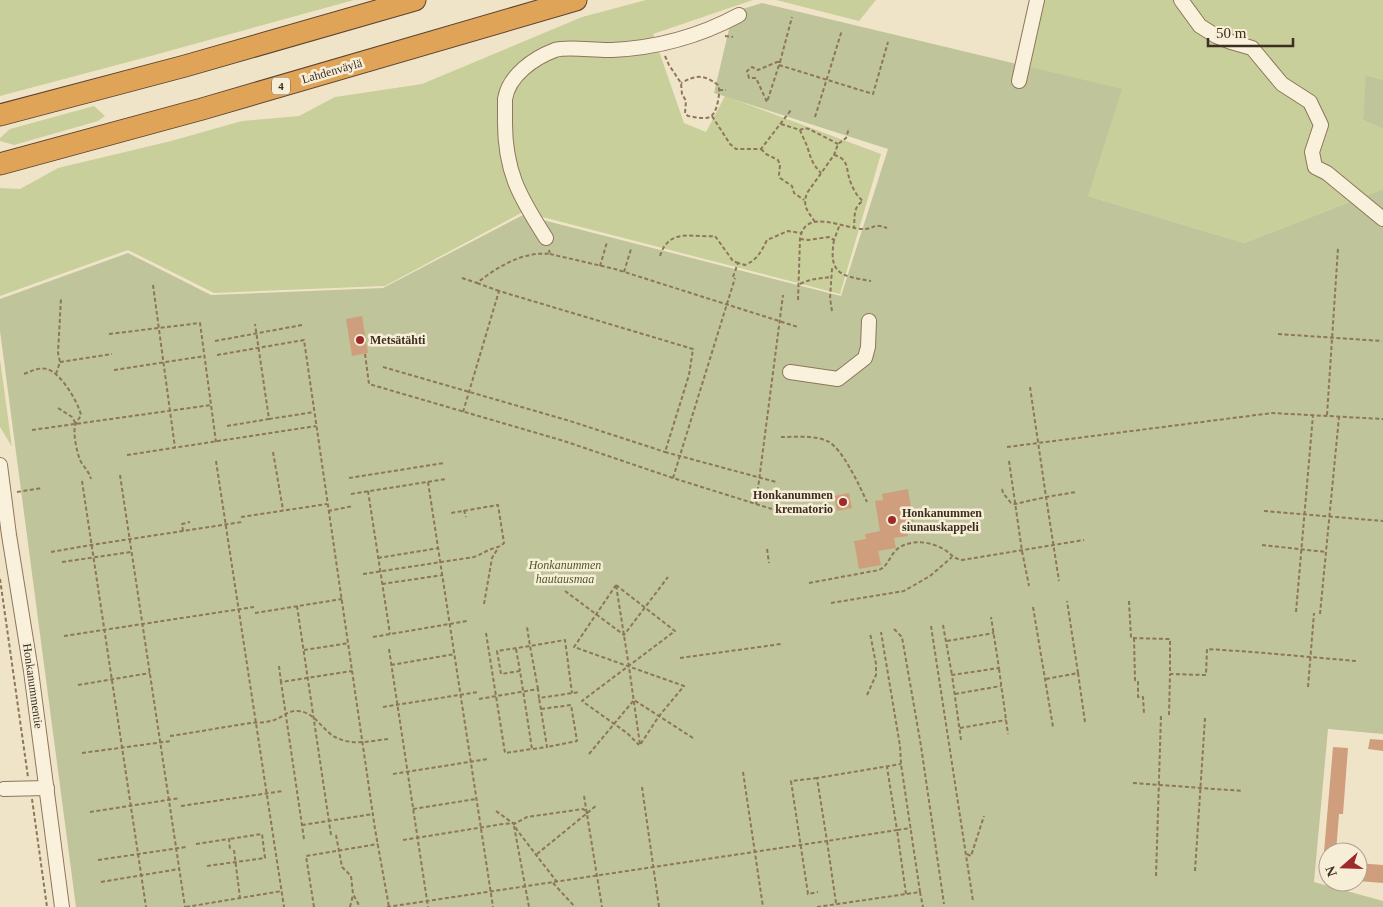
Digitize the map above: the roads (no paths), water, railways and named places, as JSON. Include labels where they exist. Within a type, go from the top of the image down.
[{"type":"highway","points":[[0,116],[185,66],[415,0]]},
{"type":"highway","name":"Lahdenväylä","points":[[0,164],[202,109],[576,0]]},
{"type":"street","points":[[1019,81],[1037,0]]},
{"type":"street","points":[[1181,0],[1200,26],[1216,36],[1252,48],[1282,84],[1310,102],[1321,125],[1312,152],[1315,167],[1327,172],[1383,219]]},
{"type":"street","points":[[546,238],[529,212],[510,172],[506,151],[505,100],[511,83],[519,72],[532,62],[556,50],[585,49],[603,51],[649,46],[691,36],[739,14]]},
{"type":"street","points":[[790,372],[838,379],[865,358],[868,347],[869,321]]},
{"type":"street","name":"Honkanummentie","points":[[0,465],[4,494],[4,536],[31,671],[62,907]]},
{"type":"street","points":[[4,789],[47,788]]},
{"type":"place","name":"Metsätähti","points":[[360,340]]},
{"type":"place","name":"Honkanummen krematorio","points":[[843,502]]},
{"type":"place","name":"Honkanummen siunauskappeli","points":[[892,520]]},
{"type":"park label","name":"Honkanummen hautausmaa","points":[[565,572]]}]
